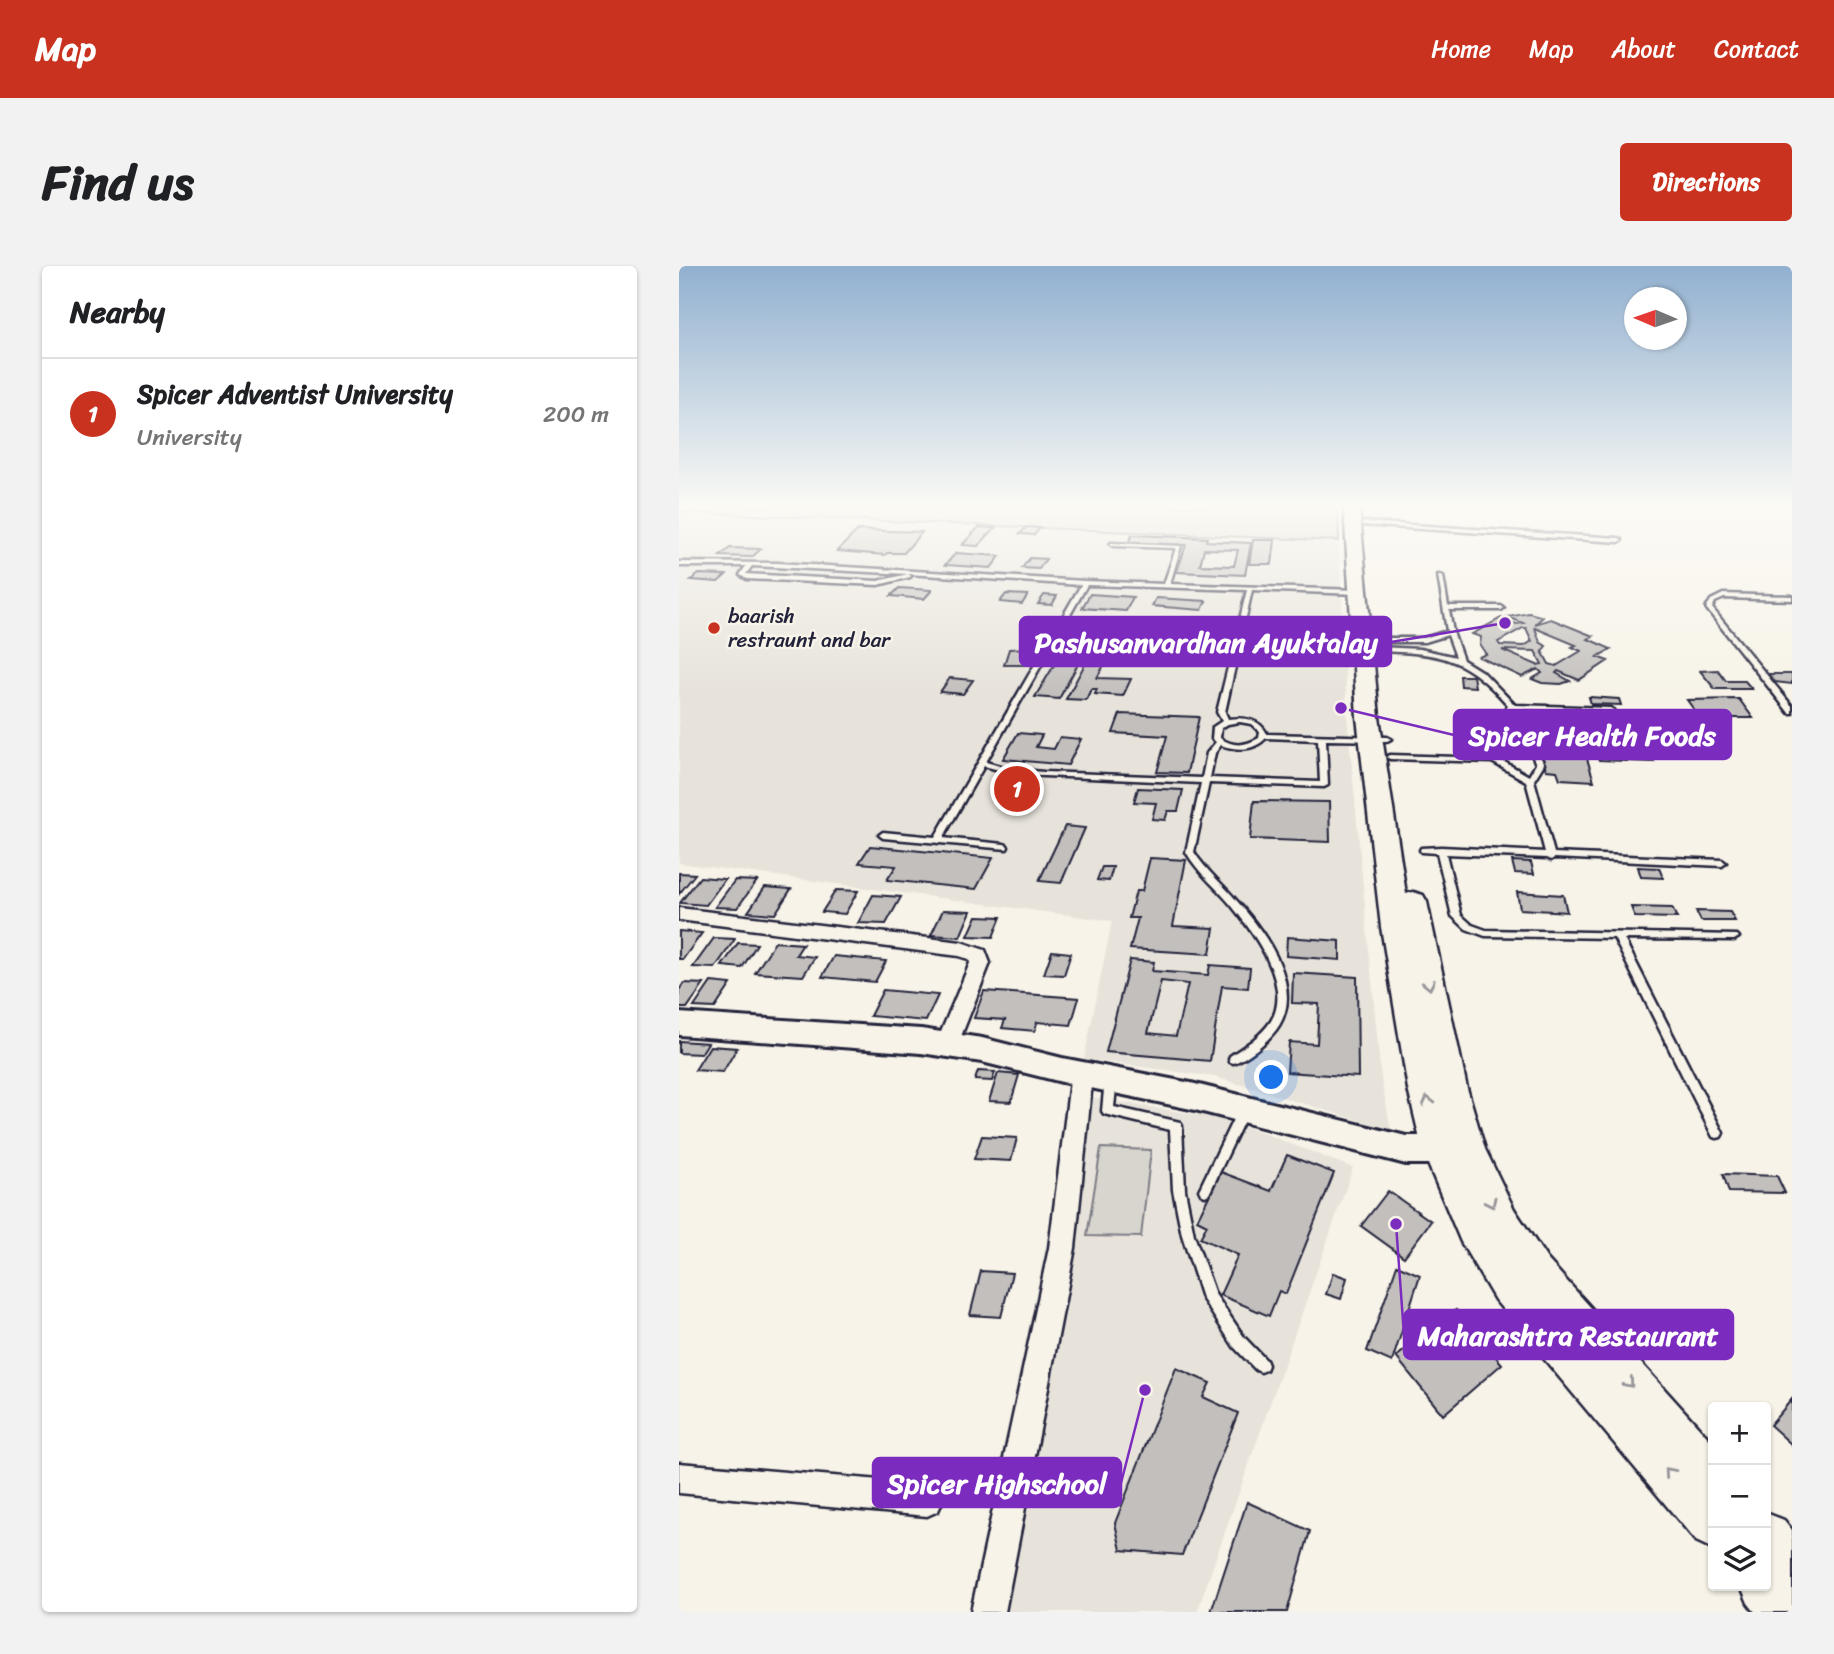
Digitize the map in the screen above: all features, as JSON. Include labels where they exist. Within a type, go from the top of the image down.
[{"type":"main road","points":[[1358,569],[1358,592],[1383,745]]},
{"type":"main road","points":[[1366,569],[1376,644],[1396,927],[1425,1089],[1454,1150],[1532,1273],[1708,1472]]},
{"type":"main road","points":[[1454,1150],[1475,1229],[1510,1286],[1708,1518]]},
{"type":"main road","points":[[1771,1544],[1792,1568]]},
{"type":"main road","points":[[1771,1591],[1789,1612]]},
{"type":"street","points":[[679,914],[961,949],[978,955],[980,964],[947,1044]]},
{"type":"street","points":[[679,1024],[947,1044],[1243,1109],[1406,1150],[1454,1150]]},
{"type":"street","points":[[988,1612],[1097,1076]]},
{"type":"street","points":[[679,1478],[927,1500]]},
{"type":"lane","points":[[747,569],[743,575],[747,577],[878,583],[919,573]]},
{"type":"lane","points":[[831,569],[1085,583],[1358,592]]},
{"type":"lane","points":[[1167,585],[1172,569]]},
{"type":"lane","points":[[1440,576],[1450,632],[1460,660]]},
{"type":"lane","points":[[938,840],[1085,583]]},
{"type":"lane","points":[[1226,722],[1221,712],[1250,587]]},
{"type":"lane","points":[[1792,598],[1723,596],[1713,601],[1709,608],[1792,711]]},
{"type":"lane","points":[[1446,608],[1501,608]]},
{"type":"lane","points":[[1376,644],[1425,640],[1450,632]]},
{"type":"lane","points":[[1376,644],[1430,649],[1460,660],[1495,685],[1512,706],[1610,710]]},
{"type":"lane","points":[[1512,706],[1509,709],[1515,737],[1534,752],[1540,764],[1530,780]]},
{"type":"lane","points":[[1240,720],[1253,722],[1262,728],[1264,736],[1258,743],[1246,747],[1231,747],[1220,742],[1215,731],[1226,722],[1240,720]]},
{"type":"lane","points":[[1264,736],[1322,737],[1495,760],[1530,780],[1551,857]]},
{"type":"lane","points":[[981,763],[1010,771],[1044,774],[1324,785],[1322,737]]},
{"type":"lane","points":[[1495,760],[1515,737]]},
{"type":"lane","points":[[1515,737],[1570,739]]},
{"type":"lane","points":[[1220,742],[1211,753],[1191,852],[1200,867],[1240,909],[1273,960],[1283,990],[1278,1018],[1258,1042],[1234,1059]]},
{"type":"lane","points":[[883,835],[1003,847]]},
{"type":"lane","points":[[1424,850],[1721,863]]},
{"type":"lane","points":[[1441,850],[1457,916],[1477,931],[1734,937]]},
{"type":"lane","points":[[1618,936],[1717,1133]]},
{"type":"lane","points":[[1097,1076],[1108,1111],[1176,1126],[1179,1190],[1188,1235],[1209,1298],[1239,1342],[1261,1365]]},
{"type":"lane","points":[[1205,1190],[1243,1109]]},
{"type":"shaded area","points":[[679,569],[1340,569],[1347,715],[1381,1078],[1391,1130],[1215,1077],[1084,1059],[1112,921],[679,863]]},
{"type":"shaded area","points":[[1078,1095],[1229,1120],[1353,1168],[1197,1612],[968,1612]]},
{"type":"shaded area","points":[[1101,1148],[1151,1150],[1141,1237],[1087,1236]]},
{"type":"building","points":[[1178,569],[1246,569],[1245,575],[1177,572]]},
{"type":"building","points":[[699,574],[726,575],[718,582],[691,580]]},
{"type":"building","points":[[899,588],[932,590],[924,599],[891,596]]},
{"type":"building","points":[[1006,594],[1028,595],[1022,604],[1000,602]]},
{"type":"building","points":[[1090,594],[1133,597],[1126,611],[1082,608]]},
{"type":"building","points":[[1044,595],[1057,596],[1052,605],[1038,604]]},
{"type":"building","points":[[1156,598],[1206,601],[1202,610],[1152,606]]},
{"type":"building","points":[[1529,613],[1543,617],[1535,624],[1551,619],[1593,636],[1588,639],[1611,649],[1597,657],[1608,661],[1579,680],[1558,671],[1556,673],[1570,681],[1561,684],[1542,683],[1532,679],[1542,673],[1538,669],[1522,677],[1479,657],[1486,654],[1480,645],[1481,637],[1472,634],[1501,618],[1516,624],[1523,623],[1508,617]],"holes":[[[1526,628],[1532,641],[1524,646],[1500,645],[1498,642]],[[1535,628],[1576,645],[1572,647],[1581,651],[1556,666],[1549,664],[1542,651],[1546,646],[1540,642]],[[1502,650],[1535,651],[1542,664],[1537,665]]]},
{"type":"building","points":[[1029,648],[1025,665],[1004,665],[1009,649]]},
{"type":"building","points":[[1056,662],[1078,664],[1059,699],[1035,697]]},
{"type":"building","points":[[1085,664],[1104,665],[1097,678],[1131,679],[1123,696],[1095,694],[1097,689],[1091,689],[1086,700],[1066,699]]},
{"type":"building","points":[[1718,670],[1726,681],[1745,681],[1752,689],[1715,689],[1700,671]]},
{"type":"building","points":[[1768,674],[1792,674],[1792,684],[1775,682]]},
{"type":"building","points":[[1460,676],[1473,676],[1475,687],[1461,686]]},
{"type":"building","points":[[950,678],[973,680],[963,694],[940,692]]},
{"type":"building","points":[[1589,697],[1619,699],[1621,705],[1591,704]]},
{"type":"building","points":[[1739,699],[1753,718],[1700,718],[1687,700]]},
{"type":"building","points":[[1120,714],[1199,717],[1187,773],[1157,772],[1167,736],[1113,733]]},
{"type":"building","points":[[1576,717],[1586,718],[1587,723],[1642,725],[1654,762],[1599,760],[1594,749],[1581,743]]},
{"type":"building","points":[[1018,733],[1042,735],[1036,747],[1054,749],[1060,737],[1081,739],[1068,765],[1003,759]]},
{"type":"building","points":[[1549,744],[1583,746],[1594,781],[1560,779],[1557,771],[1546,770],[1541,751],[1551,751]]},
{"type":"building","points":[[1138,788],[1183,790],[1178,811],[1168,811],[1165,820],[1152,819],[1156,803],[1134,802]]},
{"type":"building","points":[[1254,801],[1329,802],[1330,842],[1250,839]]},
{"type":"building","points":[[1065,826],[1085,828],[1061,883],[1039,881]]},
{"type":"building","points":[[870,846],[993,858],[976,889],[887,880],[896,866],[859,863]]},
{"type":"building","points":[[1150,858],[1186,860],[1173,926],[1214,928],[1210,954],[1130,949],[1138,918],[1129,918],[1136,891],[1142,891]]},
{"type":"building","points":[[1512,861],[1531,862],[1534,874],[1515,873]]},
{"type":"building","points":[[1102,867],[1113,867],[1109,881],[1097,880]]},
{"type":"building","points":[[1638,867],[1659,868],[1663,878],[1641,877]]},
{"type":"building","points":[[679,873],[695,874],[679,894]]},
{"type":"building","points":[[700,877],[725,879],[706,905],[680,903]]},
{"type":"building","points":[[735,880],[757,881],[737,908],[715,907]]},
{"type":"building","points":[[765,887],[791,889],[775,914],[748,912]]},
{"type":"building","points":[[836,890],[858,891],[845,914],[822,912]]},
{"type":"building","points":[[1517,892],[1563,895],[1567,912],[1520,909]]},
{"type":"building","points":[[873,895],[901,897],[886,924],[858,923]]},
{"type":"building","points":[[1631,907],[1672,908],[1677,918],[1635,917]]},
{"type":"building","points":[[943,910],[971,911],[960,937],[931,935]]},
{"type":"building","points":[[1696,911],[1730,912],[1735,921],[1701,921]]},
{"type":"building","points":[[977,916],[1001,917],[993,937],[968,936]]},
{"type":"building","points":[[679,931],[702,933],[683,959],[679,959]]},
{"type":"building","points":[[1287,937],[1340,941],[1340,960],[1286,956]]},
{"type":"building","points":[[714,938],[735,939],[715,968],[693,967]]},
{"type":"building","points":[[775,942],[803,944],[796,955],[815,957],[803,976],[755,973]]},
{"type":"building","points":[[738,943],[757,944],[742,968],[722,966]]},
{"type":"building","points":[[1052,951],[1071,953],[1064,975],[1044,974]]},
{"type":"building","points":[[834,956],[886,961],[875,982],[822,977]]},
{"type":"building","points":[[1130,960],[1154,962],[1152,971],[1208,975],[1210,965],[1250,968],[1248,988],[1222,986],[1210,1061],[1106,1052]],"holes":[[[1161,981],[1188,984],[1176,1036],[1148,1033]]]},
{"type":"building","points":[[1293,973],[1357,977],[1358,1077],[1287,1072],[1289,1042],[1317,1044],[1319,1004],[1292,1003]]},
{"type":"building","points":[[711,982],[731,984],[715,1008],[694,1007]]},
{"type":"building","points":[[684,983],[704,984],[687,1008],[679,1008],[679,990]]},
{"type":"building","points":[[883,990],[938,995],[926,1021],[870,1016]]},
{"type":"building","points":[[984,991],[1079,998],[1071,1025],[1037,1022],[1035,1031],[1002,1028],[1005,1020],[974,1018]]},
{"type":"building","points":[[679,1041],[708,1043],[701,1054],[679,1053]]},
{"type":"building","points":[[710,1046],[737,1048],[723,1072],[695,1070]]},
{"type":"building","points":[[978,1071],[995,1072],[992,1081],[975,1080]]},
{"type":"building","points":[[998,1073],[1019,1075],[1011,1102],[989,1101]]},
{"type":"building","points":[[982,1136],[1017,1138],[1011,1161],[974,1159]]},
{"type":"building","points":[[1287,1155],[1334,1173],[1286,1294],[1279,1291],[1269,1316],[1220,1295],[1238,1255],[1200,1238],[1207,1225],[1197,1220],[1221,1172],[1271,1191]]},
{"type":"building","points":[[1723,1174],[1777,1176],[1785,1193],[1729,1192]]},
{"type":"building","points":[[1388,1191],[1431,1221],[1404,1257],[1361,1226]]},
{"type":"building","points":[[1397,1265],[1420,1275],[1392,1362],[1367,1351]]},
{"type":"building","points":[[981,1271],[1012,1273],[1001,1317],[970,1315]]},
{"type":"building","points":[[1333,1273],[1347,1278],[1341,1299],[1326,1294]]},
{"type":"building","points":[[1456,1310],[1502,1364],[1443,1415],[1396,1357]]},
{"type":"building","points":[[1176,1368],[1210,1383],[1203,1397],[1238,1413],[1182,1555],[1121,1550],[1115,1523]]},
{"type":"building","points":[[1792,1399],[1792,1445],[1771,1424]]},
{"type":"building","points":[[1247,1502],[1310,1531],[1287,1612],[1211,1612]]},
{"type":"place","name":"Pashusanvardhan Ayuktalay","points":[[1505,623]]},
{"type":"place","name":"baarish restraunt and bar","points":[[714,628]]},
{"type":"place","name":"Spicer Health Foods","points":[[1341,708]]},
{"type":"place","name":"Spicer Adventist University","points":[[1017,789]]},
{"type":"place","name":"Maharashtra Restaurant","points":[[1396,1224]]},
{"type":"place","name":"Spicer Highschool","points":[[1145,1390]]}]
